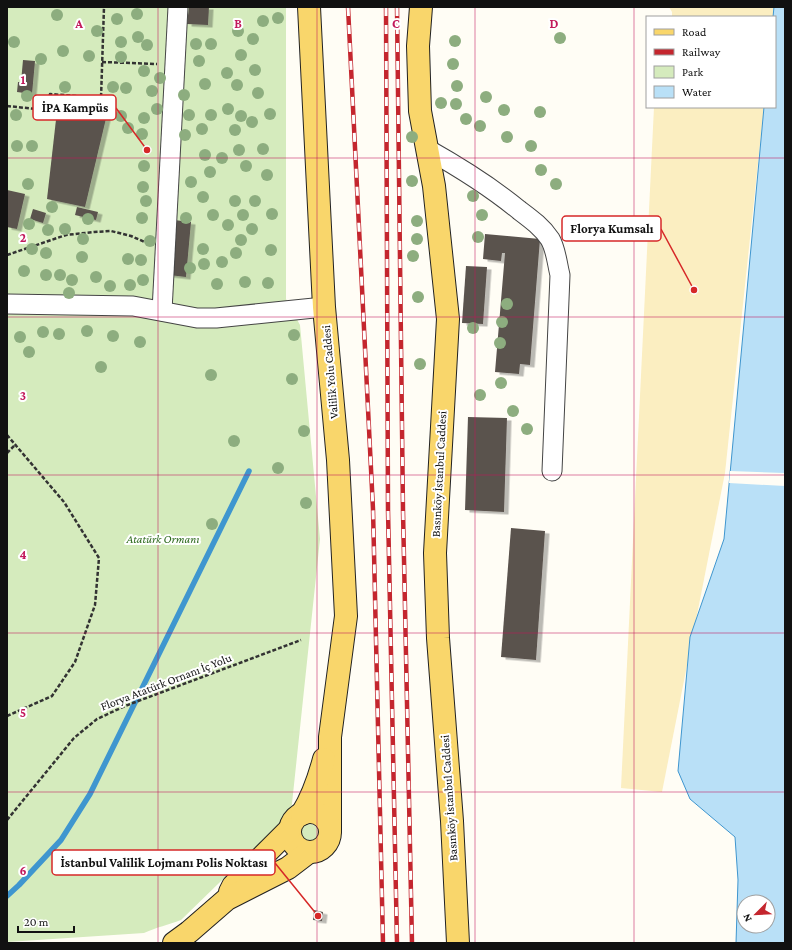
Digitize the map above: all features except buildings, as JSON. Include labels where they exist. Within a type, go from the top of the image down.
[{"type":"main road","name":"Valilik Yolu Caddesi","points":[[309,7],[324,307],[338,460],[346,616],[330,737]]},
{"type":"main road","name":"Basınköy İstanbul Caddesi","points":[[421,7],[418,46],[420,111],[434,186],[448,319],[435,553],[438,638],[452,821],[458,943]]},
{"type":"main road","points":[[330,737],[329,841],[326,845],[315,852],[302,851],[292,842],[290,836],[296,821],[312,797],[319,778],[330,737]]},
{"type":"main road","points":[[226,899],[233,886],[296,821],[308,812],[320,814],[329,824],[330,830]]},
{"type":"main road","points":[[174,943],[189,932],[226,899],[288,868],[309,852]]},
{"type":"lane","points":[[162,311],[178,7]]},
{"type":"lane","points":[[427,149],[452,163],[501,195],[541,227],[551,240],[560,275],[552,471]]},
{"type":"lane","points":[[7,304],[133,306],[197,318],[216,318],[324,307]]},
{"type":"path","points":[[7,106],[46,110],[50,94],[100,98],[104,7]]},
{"type":"path","points":[[102,62],[175,65]]},
{"type":"path","points":[[7,255],[66,235],[111,231],[131,236],[144,242],[166,246]]},
{"type":"path","points":[[7,435],[64,502],[99,558],[95,605],[75,662],[52,696],[7,716]]},
{"type":"path","points":[[7,453],[15,445]]},
{"type":"path","name":"Florya Atatürk Ornanı İç Yolu","points":[[7,820],[74,738],[97,719],[145,698],[301,640]]},
{"type":"green space","name":"Atatürk Ormanı","points":[[7,7],[286,7],[286,299],[300,325],[320,539],[291,813],[181,920],[144,933],[7,942]]},
{"type":"green space","points":[[305,824],[313,824],[319,830],[319,838],[313,844],[305,844],[299,838],[299,830]]},
{"type":"sand","points":[[669,7],[774,7],[773,16],[672,16],[672,12]]},
{"type":"sand","points":[[654,108],[764,108],[725,473],[662,792],[621,788]]},
{"type":"water","points":[[774,7],[785,7],[785,943],[736,943],[736,934],[776,934],[776,894],[738,894],[735,837],[690,799],[678,771],[690,637],[724,539],[764,108],[776,108],[776,16],[773,16]]},
{"type":"pier","points":[[730,471],[785,473],[785,486],[729,483]]},
{"type":"waterway","points":[[7,896],[61,840],[90,794],[249,471]]},
{"type":"railway","points":[[348,7],[373,509],[383,943]]},
{"type":"railway","points":[[386,7],[388,510],[397,943]]},
{"type":"railway","points":[[397,7],[403,511],[412,943]]},
{"type":"place","name":"İPA Kampüs","points":[[147,150]]},
{"type":"place","name":"Florya Kumsalı","points":[[694,290]]},
{"type":"place","name":"İstanbul Valilik Lojmanı Polis Noktası","points":[[318,916]]}]
